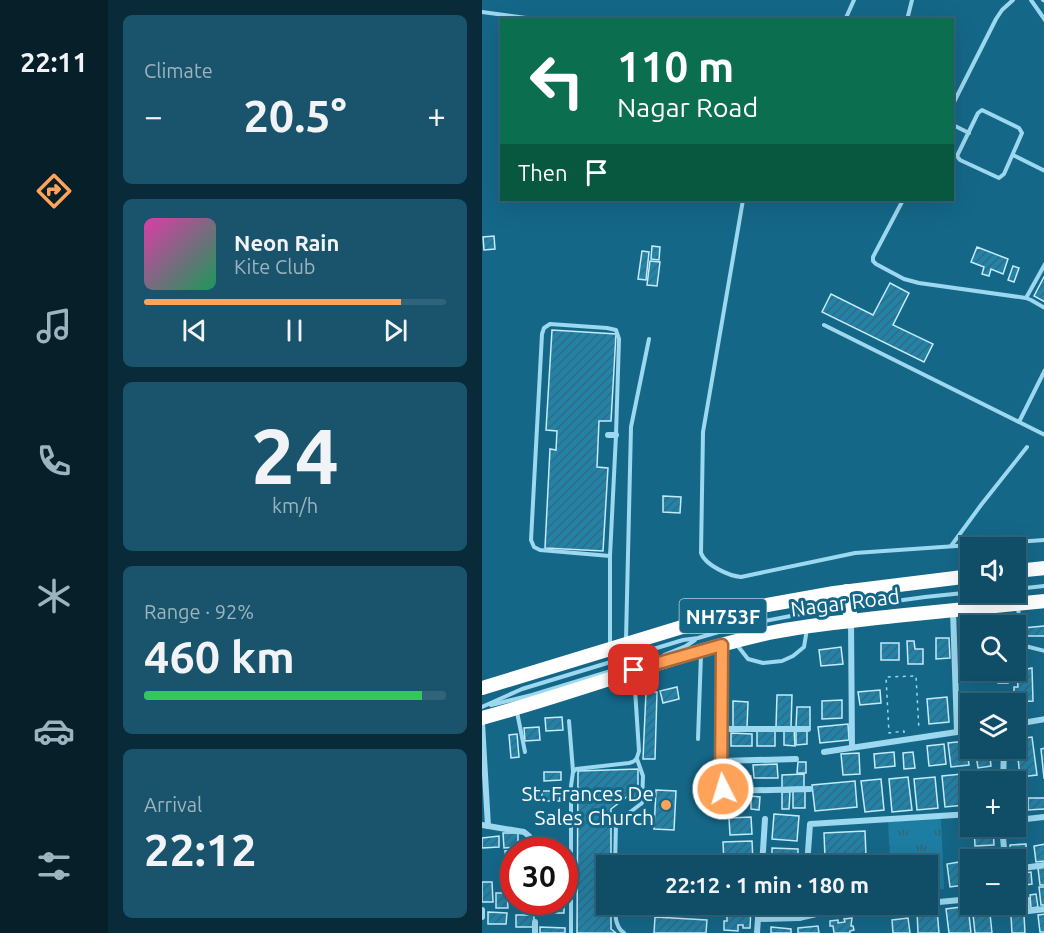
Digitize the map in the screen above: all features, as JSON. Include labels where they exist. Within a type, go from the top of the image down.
[{"type":"highway","points":[[1026,570],[1044,568]]},
{"type":"highway","name":"Nagar Road","points":[[482,688],[610,648],[746,610],[848,591],[960,577]]},
{"type":"highway","points":[[848,591],[850,614]]},
{"type":"highway","name":"Nagar Road","points":[[1026,602],[1044,601]]},
{"type":"highway","name":"Nagar Road","points":[[482,718],[516,709],[699,644],[728,643],[807,627],[850,614],[953,610],[1018,603]]},
{"type":"street","points":[[608,435],[616,435]]},
{"type":"street","points":[[824,752],[957,732],[953,610]]},
{"type":"street","points":[[850,614],[852,747]]},
{"type":"street","points":[[728,643],[721,729],[721,786],[728,791],[810,789]]},
{"type":"street","points":[[1026,722],[1044,719]]},
{"type":"street","points":[[482,723],[485,826],[524,832],[528,837]]},
{"type":"street","points":[[721,729],[808,729]]},
{"type":"street","points":[[720,761],[796,759]]},
{"type":"street","points":[[808,855],[810,824],[960,815]]},
{"type":"street","points":[[1026,819],[1044,818]]},
{"type":"street","points":[[762,855],[765,819]]},
{"type":"street","points":[[1026,868],[1044,865]]},
{"type":"street","points":[[938,902],[960,900]]},
{"type":"street","points":[[1026,911],[1044,909]]},
{"type":"street","points":[[482,910],[482,917]]},
{"type":"street","points":[[757,933],[758,915]]},
{"type":"street","points":[[758,919],[799,918],[812,915]]},
{"type":"street","points":[[535,922],[535,933]]},
{"type":"lane","points":[[846,18],[854,0]]},
{"type":"lane","points":[[908,18],[912,0]]},
{"type":"lane","points":[[954,102],[996,19],[1013,0]]},
{"type":"lane","points":[[1031,0],[1044,20]]},
{"type":"lane","points":[[482,12],[526,18]]},
{"type":"lane","points":[[982,110],[1019,128],[1022,136],[1004,174],[999,178],[960,160],[957,156],[968,133],[978,113],[982,110]]},
{"type":"lane","points":[[954,126],[968,133]]},
{"type":"lane","points":[[1013,155],[1044,171]]},
{"type":"lane","points":[[743,201],[703,432],[701,554],[703,559],[728,574],[741,577],[855,553],[1044,540]]},
{"type":"lane","points":[[902,201],[873,257],[876,264],[919,284],[1026,298],[1044,308]]},
{"type":"lane","points":[[1026,298],[1044,264]]},
{"type":"lane","points":[[610,556],[540,550],[534,547],[531,540],[542,334],[544,328],[550,324],[607,328],[616,330],[619,339],[610,556],[610,648]]},
{"type":"lane","points":[[824,325],[1044,435]]},
{"type":"lane","points":[[626,644],[631,427],[649,339]]},
{"type":"lane","points":[[1019,422],[1044,370]]},
{"type":"lane","points":[[952,546],[1027,447]]},
{"type":"lane","points":[[1026,588],[1044,586]]},
{"type":"lane","points":[[662,656],[759,622],[800,614],[850,614],[925,597],[960,593]]},
{"type":"lane","points":[[1018,603],[1022,641],[1025,646],[1044,651]]},
{"type":"lane","points":[[728,643],[748,659],[763,663],[782,661],[804,647],[807,627]]},
{"type":"lane","points":[[482,707],[522,689],[683,640],[699,644]]},
{"type":"lane","points":[[698,739],[699,644]]},
{"type":"lane","points":[[482,707],[638,666],[637,759],[643,777],[642,803],[616,823],[615,855]]},
{"type":"lane","points":[[516,709],[525,752]]},
{"type":"lane","points":[[569,721],[573,772],[571,786],[571,933]]},
{"type":"lane","points":[[573,772],[576,769],[629,763],[637,759]]},
{"type":"lane","points":[[615,915],[620,930],[624,933]]},
{"type":"path","points":[[905,740],[904,731],[889,733],[887,677],[916,676],[919,731]]},
{"type":"green space","points":[[941,818],[944,889],[938,889],[938,855],[890,855],[888,821]]},
{"type":"building","points":[[494,236],[495,249],[484,250],[483,237]]},
{"type":"building","points":[[652,246],[660,247],[659,260],[651,259]]},
{"type":"building","points":[[977,247],[1008,259],[1003,274],[991,269],[989,276],[982,274],[984,267],[971,262]]},
{"type":"building","points":[[642,251],[649,252],[646,280],[638,279]]},
{"type":"building","points":[[650,261],[660,262],[657,286],[647,285]]},
{"type":"building","points":[[1013,266],[1019,268],[1014,282],[1008,280]]},
{"type":"building","points":[[1045,275],[1045,302],[1034,296]]},
{"type":"building","points":[[890,283],[909,293],[893,325],[933,344],[924,362],[822,312],[831,294],[873,315]]},
{"type":"building","points":[[552,330],[616,334],[611,421],[599,421],[597,467],[608,468],[603,551],[545,548],[550,449],[556,450],[557,431],[546,430]]},
{"type":"building","points":[[663,496],[681,497],[680,513],[663,512]]},
{"type":"building","points":[[1045,626],[1045,636],[1026,636],[1026,628]]},
{"type":"building","points":[[936,638],[949,638],[950,658],[936,659]]},
{"type":"building","points":[[907,641],[914,641],[915,649],[923,649],[923,664],[908,664]]},
{"type":"building","points":[[881,643],[899,643],[899,660],[881,660]]},
{"type":"building","points":[[841,647],[843,664],[821,666],[819,650]]},
{"type":"building","points":[[1026,664],[1027,669],[1032,668],[1033,701],[1026,701],[1026,693],[1014,693],[1014,687],[1018,687],[1017,681],[1026,681]]},
{"type":"building","points":[[677,687],[679,699],[663,703],[660,691]]},
{"type":"building","points":[[880,690],[881,703],[860,705],[858,692]]},
{"type":"building","points":[[646,692],[657,692],[655,759],[643,759]]},
{"type":"building","points":[[777,695],[792,695],[791,727],[776,727]]},
{"type":"building","points":[[947,697],[949,722],[929,724],[927,699]]},
{"type":"building","points":[[842,700],[842,718],[822,719],[822,701]]},
{"type":"building","points":[[733,701],[748,702],[747,728],[733,728]]},
{"type":"building","points":[[797,707],[810,707],[810,727],[796,727]]},
{"type":"building","points":[[562,717],[563,730],[546,731],[545,718]]},
{"type":"building","points":[[848,724],[849,740],[820,743],[818,727]]},
{"type":"building","points":[[539,727],[540,740],[525,741],[524,728]]},
{"type":"building","points":[[794,729],[795,746],[784,745],[784,730]]},
{"type":"building","points":[[775,730],[775,746],[757,746],[757,731]]},
{"type":"building","points":[[807,730],[807,744],[796,745],[796,731]]},
{"type":"building","points":[[731,733],[752,734],[752,746],[731,746]]},
{"type":"building","points":[[517,734],[519,757],[511,758],[509,735]]},
{"type":"building","points":[[1032,737],[1037,775],[1026,776],[1026,771],[1019,771],[1018,759],[1026,759],[1026,738]]},
{"type":"building","points":[[960,742],[960,759],[968,759],[969,765],[951,767],[948,743]]},
{"type":"building","points":[[944,744],[946,764],[929,766],[927,746]]},
{"type":"building","points":[[1045,748],[1045,778],[1044,778],[1041,749]]},
{"type":"building","points":[[894,752],[895,766],[875,768],[874,754]]},
{"type":"building","points":[[913,752],[915,768],[904,769],[903,753]]},
{"type":"building","points":[[859,753],[860,774],[843,775],[841,754]]},
{"type":"building","points":[[977,759],[990,759],[991,766],[978,768]]},
{"type":"building","points":[[798,762],[806,762],[806,773],[797,773]]},
{"type":"building","points":[[777,764],[778,778],[754,778],[753,765]]},
{"type":"building","points":[[638,769],[638,797],[628,796],[611,809],[611,855],[596,855],[596,915],[611,915],[611,929],[616,933],[577,933],[578,771]]},
{"type":"building","points":[[544,772],[561,772],[561,780],[544,781]]},
{"type":"building","points":[[804,774],[804,787],[782,788],[782,775]]},
{"type":"building","points":[[960,774],[960,806],[945,807],[942,776]]},
{"type":"building","points":[[727,776],[751,776],[751,789],[727,789]]},
{"type":"building","points":[[908,777],[912,810],[892,812],[889,779]]},
{"type":"building","points":[[935,777],[938,808],[917,810],[914,779]]},
{"type":"building","points":[[881,779],[884,810],[865,812],[861,781]]},
{"type":"building","points":[[855,781],[857,807],[815,811],[812,785]]},
{"type":"building","points":[[656,790],[676,791],[674,830],[654,829]]},
{"type":"building","points":[[805,790],[805,808],[793,808],[793,791]]},
{"type":"building","points":[[542,791],[559,791],[560,801],[542,801]]},
{"type":"building","points":[[782,792],[790,792],[789,809],[782,809]]},
{"type":"building","points":[[727,794],[734,794],[734,810],[726,810]]},
{"type":"building","points":[[751,796],[760,797],[759,810],[751,809]]},
{"type":"building","points":[[1028,798],[1045,798],[1045,809],[1028,810]]},
{"type":"building","points":[[774,814],[799,816],[797,841],[772,839]]},
{"type":"building","points":[[751,817],[752,834],[730,835],[729,818]]},
{"type":"building","points":[[865,831],[866,855],[825,855],[824,833]]},
{"type":"building","points":[[503,833],[518,833],[518,837],[503,837]]},
{"type":"building","points":[[499,836],[499,847],[482,848],[482,838]]},
{"type":"building","points":[[975,837],[994,837],[994,845],[975,846]]},
{"type":"building","points":[[752,841],[753,855],[724,855],[723,842]]},
{"type":"building","points":[[1026,844],[1027,863],[1026,849],[1010,849],[1010,845]]},
{"type":"building","points":[[1045,844],[1045,861],[1036,862],[1034,846]]},
{"type":"building","points":[[772,848],[798,849],[798,855],[772,855]]},
{"type":"building","points":[[960,862],[960,886],[950,887],[947,864]]},
{"type":"building","points":[[1045,867],[1045,885],[1040,885],[1038,868]]},
{"type":"building","points":[[1031,872],[1032,884],[1026,885],[1026,873]]},
{"type":"building","points":[[482,882],[492,882],[493,902],[482,902]]},
{"type":"building","points":[[1039,887],[1045,887],[1045,905],[1041,905]]},
{"type":"building","points":[[496,893],[500,893],[500,908],[496,908]]},
{"type":"building","points":[[1036,894],[1038,907],[1031,908],[1030,895]]},
{"type":"building","points":[[1026,898],[1029,898],[1029,907],[1026,907]]},
{"type":"building","points":[[960,907],[960,915],[969,915],[971,933],[949,933],[946,909]]},
{"type":"building","points":[[488,912],[507,915],[506,924],[488,924]]},
{"type":"building","points":[[1045,914],[1045,932],[1040,932],[1038,915]]},
{"type":"building","points":[[516,915],[534,915],[534,927],[516,927]]},
{"type":"building","points":[[727,915],[751,915],[750,928],[738,925],[738,931],[724,930],[724,921],[727,921]]},
{"type":"building","points":[[917,915],[938,915],[939,933],[918,933]]},
{"type":"building","points":[[973,915],[990,915],[992,933],[975,933]]},
{"type":"building","points":[[1024,915],[1025,933],[1012,933],[1011,916]]},
{"type":"building","points":[[655,917],[707,920],[706,933],[654,933]]},
{"type":"building","points":[[852,918],[851,926],[854,930],[850,933],[834,933],[830,921],[838,920],[838,923]]},
{"type":"building","points":[[908,918],[910,933],[893,933],[892,920]]},
{"type":"building","points":[[818,926],[819,933],[798,933],[798,928]]},
{"type":"building","points":[[540,927],[565,928],[565,933],[540,933]]},
{"type":"building","points":[[771,927],[791,929],[791,933],[771,933]]},
{"type":"place","name":"St. Frances De Sales Church","points":[[666,805]]},
{"type":"route","points":[[634,670],[722,645],[720,761],[723,789]]}]
